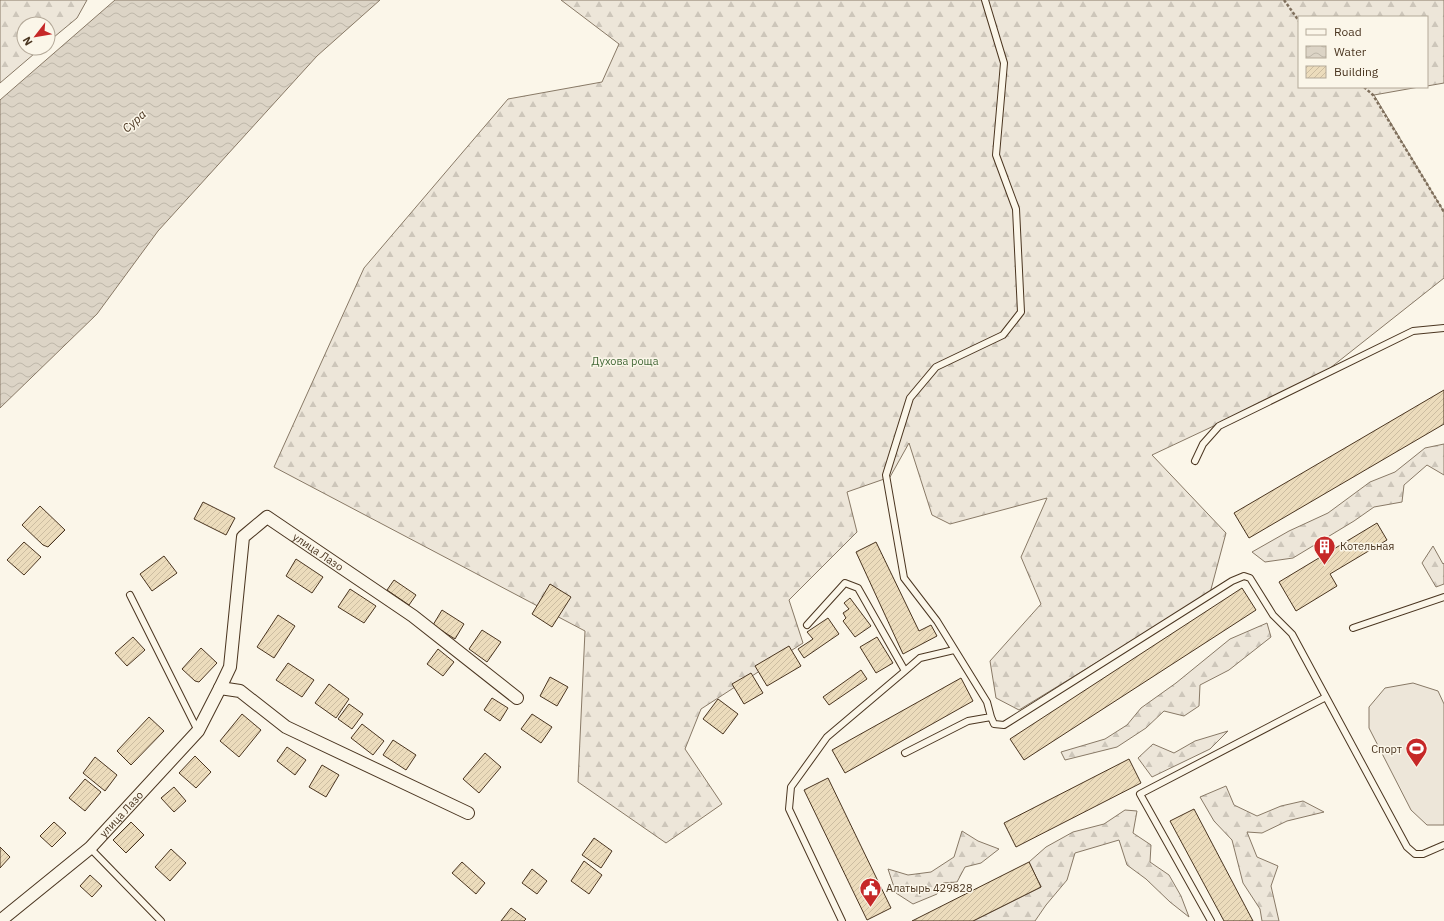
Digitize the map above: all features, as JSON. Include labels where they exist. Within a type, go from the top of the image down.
[{"type":"street","name":"улица Лазо","points":[[0,921],[90,848],[198,731],[230,667],[243,537],[267,516],[413,616],[517,698]]},
{"type":"street","points":[[220,688],[240,691],[286,727],[468,814]]},
{"type":"lane","points":[[985,0],[1004,63],[996,155],[1016,209],[1021,312],[1003,335],[936,367],[910,398],[886,475],[904,578],[937,621],[987,702],[994,724],[1004,725],[1232,581],[1244,576],[1250,578],[1273,616],[1292,634],[1408,847],[1415,854],[1423,854],[1444,845]]},
{"type":"lane","points":[[1195,461],[1203,444],[1219,426],[1413,331],[1444,328]]},
{"type":"lane","points":[[807,625],[845,583],[858,588],[905,671]]},
{"type":"lane","points":[[130,595],[198,731]]},
{"type":"lane","points":[[1353,628],[1444,597]]},
{"type":"lane","points":[[842,921],[789,809],[791,787],[827,737],[920,658],[954,650]]},
{"type":"lane","points":[[1211,921],[1140,794],[1326,696]]},
{"type":"lane","points":[[905,753],[968,721],[991,717]]},
{"type":"lane","points":[[90,848],[161,921]]},
{"type":"path","points":[[1284,0],[1298,20]]},
{"type":"path","points":[[1365,88],[1373,95],[1444,212]]},
{"type":"green space","points":[[0,0],[87,0],[77,18],[56,35],[56,16],[16,16],[16,56],[32,56],[0,83]]},
{"type":"green space","name":"Духова роща","points":[[561,0],[1444,0],[1444,83],[1428,86],[1428,16],[1298,16],[1298,88],[1413,88],[1374,95],[1444,212],[1444,278],[1320,376],[1152,455],[1226,533],[1210,593],[1019,710],[996,698],[990,661],[1041,604],[1021,557],[1047,498],[950,524],[932,515],[909,443],[890,477],[847,492],[857,532],[789,600],[803,643],[701,709],[685,749],[722,804],[666,843],[578,782],[585,631],[274,467],[364,268],[508,99],[602,82],[619,44]]},
{"type":"green space","points":[[1444,444],[1444,475],[1427,465],[1404,485],[1402,502],[1374,507],[1293,558],[1265,562],[1252,552],[1289,531],[1328,513],[1370,482],[1395,472],[1425,448]]},
{"type":"green space","points":[[1433,546],[1443,564],[1444,563],[1444,584],[1436,587],[1422,563]]},
{"type":"green space","points":[[1267,623],[1271,637],[1229,670],[1200,685],[1199,706],[1184,716],[1164,711],[1146,728],[1117,747],[1065,760],[1061,752],[1105,739],[1127,725],[1141,708],[1176,683],[1230,639]]},
{"type":"green space","name":"Спорт","points":[[1413,683],[1438,691],[1444,704],[1444,825],[1427,825],[1411,810],[1369,728],[1369,707],[1385,688]]},
{"type":"green space","points":[[1228,731],[1210,749],[1152,777],[1138,758],[1153,744],[1174,753],[1195,741]]},
{"type":"green space","points":[[1226,786],[1234,805],[1257,816],[1281,806],[1303,801],[1324,812],[1287,821],[1262,833],[1247,832],[1257,857],[1278,866],[1271,886],[1279,921],[1262,921],[1260,909],[1243,883],[1232,840],[1214,821],[1200,797]]},
{"type":"green space","points":[[1125,810],[1137,811],[1133,833],[1151,845],[1150,862],[1169,875],[1181,896],[1189,917],[1170,902],[1146,879],[1127,865],[1119,840],[1075,853],[1067,880],[1035,921],[973,921],[1041,887],[1029,862],[1046,847],[1073,832],[1104,824]]},
{"type":"green space","points":[[962,831],[978,841],[999,849],[981,863],[965,867],[957,882],[943,883],[937,894],[913,904],[896,893],[888,869],[908,875],[931,872],[954,857]]},
{"type":"water","name":"Сура","points":[[115,0],[380,0],[317,56],[158,231],[97,314],[0,408],[0,100],[51,56],[56,56],[56,51]]},
{"type":"building","points":[[1444,390],[1444,424],[1249,538],[1234,513]]},
{"type":"building","points":[[203,502],[235,518],[226,535],[194,519]]},
{"type":"building","points":[[40,506],[65,530],[48,547],[43,545],[22,525]]},
{"type":"building","name":"Котельная","points":[[1377,523],[1387,540],[1330,574],[1337,586],[1296,611],[1279,582]]},
{"type":"building","points":[[24,542],[41,557],[24,575],[7,560]]},
{"type":"building","points":[[876,542],[919,631],[931,625],[937,636],[903,654],[856,552]]},
{"type":"building","points":[[164,556],[177,573],[152,591],[140,574]]},
{"type":"building","points":[[296,559],[323,577],[312,593],[286,576]]},
{"type":"building","points":[[394,580],[416,595],[409,605],[387,590]]},
{"type":"building","points":[[550,584],[571,597],[552,627],[532,614]]},
{"type":"building","points":[[1242,588],[1256,610],[1024,760],[1010,739]]},
{"type":"building","points":[[350,589],[376,606],[364,623],[338,607]]},
{"type":"building","points":[[850,598],[871,626],[855,637],[843,621],[846,618],[843,613],[849,609],[844,603]]},
{"type":"building","points":[[442,610],[464,624],[455,639],[433,625]]},
{"type":"building","points":[[278,615],[295,626],[274,658],[257,647]]},
{"type":"building","points":[[828,618],[839,634],[804,658],[798,649],[813,639],[807,632]]},
{"type":"building","points":[[482,630],[501,642],[487,662],[469,649]]},
{"type":"building","points":[[133,637],[145,650],[127,666],[115,653]]},
{"type":"building","points":[[877,637],[893,663],[876,673],[860,647]]},
{"type":"building","points":[[789,646],[801,666],[767,686],[755,666]]},
{"type":"building","points":[[201,648],[217,663],[199,682],[195,681],[182,669]]},
{"type":"building","points":[[438,649],[454,662],[443,676],[427,664]]},
{"type":"building","points":[[288,663],[314,680],[302,697],[276,680]]},
{"type":"building","points":[[861,670],[867,679],[829,705],[823,697]]},
{"type":"building","points":[[751,673],[763,693],[744,704],[732,684]]},
{"type":"building","points":[[550,677],[568,687],[557,706],[540,696]]},
{"type":"building","points":[[961,678],[973,701],[845,773],[832,750]]},
{"type":"building","points":[[329,684],[349,699],[336,718],[315,703]]},
{"type":"building","points":[[492,698],[508,708],[500,721],[484,710]]},
{"type":"building","points":[[718,699],[738,714],[723,734],[703,719]]},
{"type":"building","points":[[349,704],[363,714],[352,729],[338,719]]},
{"type":"building","points":[[242,714],[261,730],[239,757],[220,741]]},
{"type":"building","points":[[532,714],[552,727],[541,743],[521,729]]},
{"type":"building","points":[[149,717],[164,731],[131,765],[117,751]]},
{"type":"building","points":[[362,724],[384,741],[373,755],[351,738]]},
{"type":"building","points":[[393,740],[416,755],[406,770],[383,755]]},
{"type":"building","points":[[287,747],[306,760],[295,775],[277,761]]},
{"type":"building","points":[[485,753],[501,767],[479,793],[463,779]]},
{"type":"building","points":[[195,756],[211,772],[196,788],[179,773]]},
{"type":"building","points":[[95,757],[117,775],[105,791],[83,773]]},
{"type":"building","points":[[1129,759],[1141,783],[1016,847],[1004,823]]},
{"type":"building","points":[[322,765],[339,775],[326,797],[309,787]]},
{"type":"building","points":[[828,778],[891,908],[867,920],[804,790]]},
{"type":"building","points":[[85,779],[101,792],[85,811],[69,798]]},
{"type":"building","points":[[174,787],[186,801],[174,812],[161,798]]},
{"type":"building","points":[[1194,809],[1253,921],[1224,921],[1170,821]]},
{"type":"building","points":[[54,822],[66,833],[52,847],[40,836]]},
{"type":"building","points":[[131,822],[144,835],[126,853],[113,840]]},
{"type":"building","points":[[594,838],[612,851],[601,868],[582,855]]},
{"type":"building","points":[[0,847],[10,857],[0,868]]},
{"type":"building","points":[[171,849],[186,863],[170,881],[155,867]]},
{"type":"building","points":[[584,861],[602,875],[589,894],[571,881]]},
{"type":"building","points":[[462,862],[485,883],[476,894],[452,873]]},
{"type":"building","points":[[1029,862],[1041,887],[973,921],[912,921]]},
{"type":"building","points":[[532,869],[547,881],[537,894],[522,883]]},
{"type":"building","points":[[90,875],[102,886],[92,897],[80,886]]},
{"type":"building","points":[[511,908],[526,919],[524,921],[501,921]]},
{"type":"place","name":"Котельная","points":[[1325,566]]},
{"type":"place","name":"Спорт","points":[[1417,768]]},
{"type":"place","name":"Алатырь 429828","points":[[871,908]]}]
